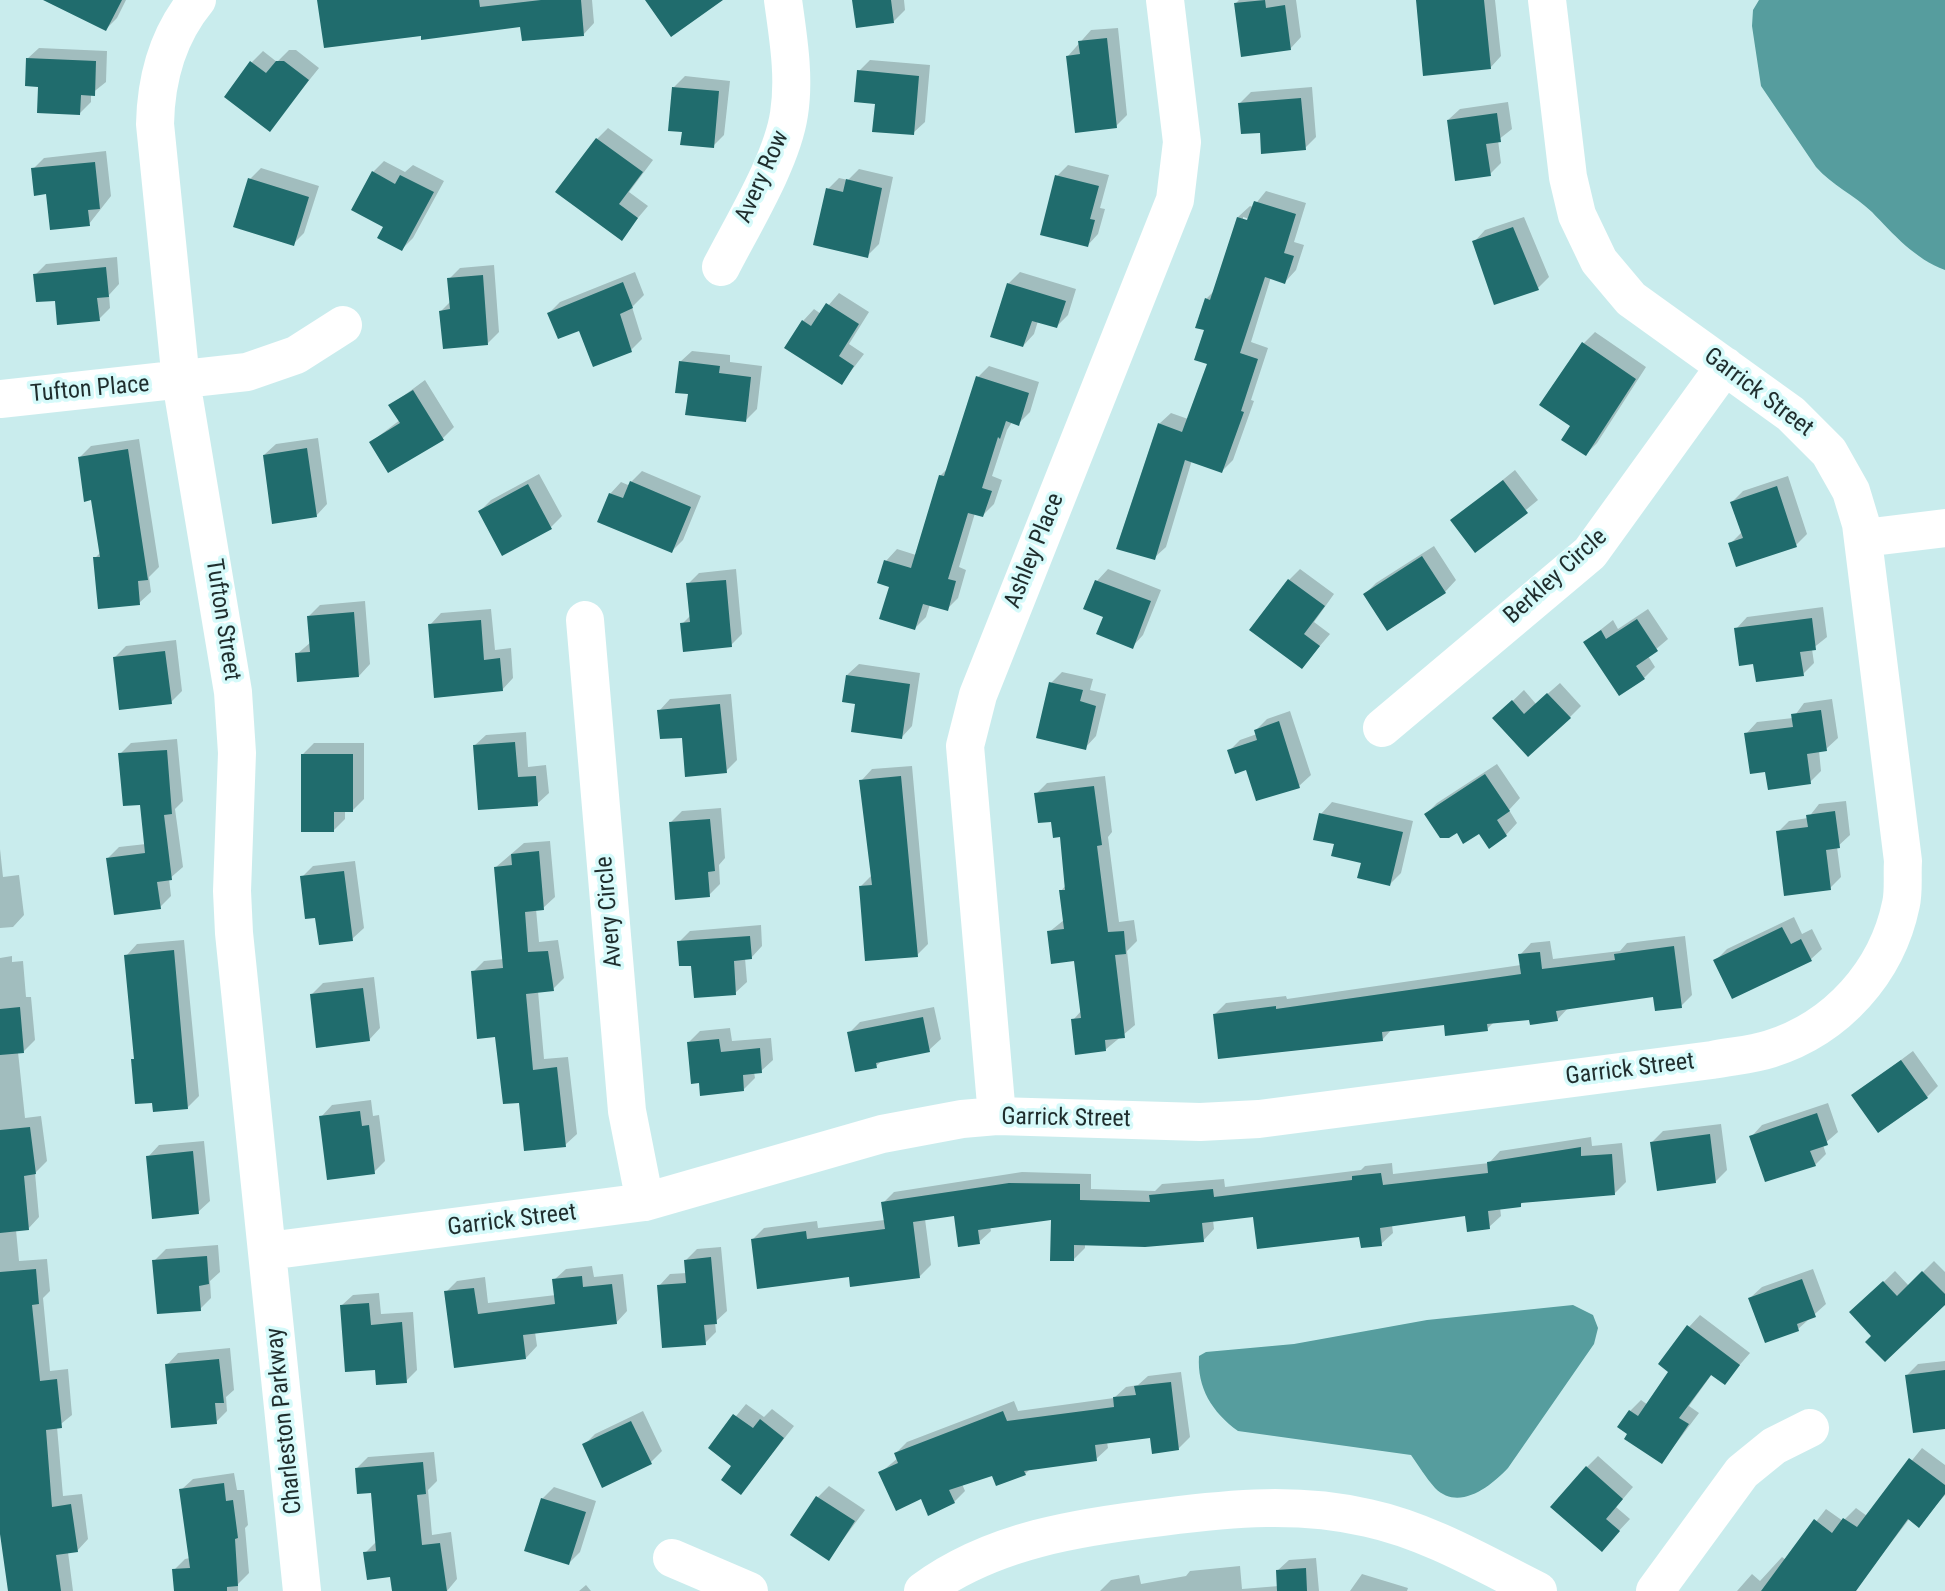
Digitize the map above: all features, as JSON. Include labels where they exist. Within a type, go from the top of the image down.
[{"type":"street","name":"Tufton Street","points":[[197,0],[170,47],[155,98],[156,147],[181,381],[232,681],[237,753],[232,891],[234,933],[268,1251]]},
{"type":"street","name":"Avery Row","points":[[721,267],[774,159],[789,116],[791,69],[783,0]]},
{"type":"street","name":"Ashley Place","points":[[997,1116],[968,792],[967,732],[978,695],[1175,200],[1181,168],[1182,142],[1165,0]]},
{"type":"street","name":"Garrick Street","points":[[268,1251],[645,1202],[905,1128],[997,1116],[1200,1122],[1259,1119],[1712,1060],[1770,1049],[1811,1032],[1847,1003],[1875,973],[1894,931],[1902,902],[1903,861],[1864,538],[1851,491],[1829,452],[1791,414],[1631,299],[1609,276],[1589,246],[1577,215],[1568,177],[1547,0]]},
{"type":"street","name":"Tufton Place","points":[[0,398],[247,372],[275,364],[311,347],[343,325]]},
{"type":"street","name":"Berkley Circle","points":[[1382,728],[1590,553],[1725,366]]},
{"type":"street","points":[[1864,538],[1945,527]]},
{"type":"street","name":"Avery Circle","points":[[585,620],[627,1111],[645,1202]]},
{"type":"street","name":"Charleston Parkway","points":[[268,1251],[302,1591]]},
{"type":"street","points":[[1655,1591],[1742,1472],[1774,1446],[1810,1428]]},
{"type":"street","points":[[923,1591],[984,1557],[1065,1531],[1210,1511],[1296,1507],[1370,1518],[1414,1532],[1538,1591]]},
{"type":"street","points":[[672,1558],[749,1591]]},
{"type":"water","points":[[1759,0],[1945,0],[1945,270],[1914,253],[1872,212],[1816,167],[1761,86],[1752,26],[1753,10]]},
{"type":"water","points":[[1573,1305],[1593,1315],[1598,1328],[1594,1344],[1508,1468],[1484,1489],[1464,1497],[1444,1495],[1435,1488],[1411,1455],[1238,1431],[1214,1407],[1201,1379],[1199,1356],[1206,1352],[1294,1344],[1427,1320]]},
{"type":"building","points":[[43,0],[122,0],[106,31]]},
{"type":"building","points":[[317,0],[479,0],[480,7],[541,0],[581,0],[584,36],[522,41],[520,27],[421,40],[421,36],[324,48]]},
{"type":"building","points":[[645,0],[723,0],[671,37]]},
{"type":"building","points":[[852,0],[891,0],[894,23],[856,28]]},
{"type":"building","points":[[1265,0],[1266,8],[1285,5],[1291,50],[1241,57],[1234,3]]},
{"type":"building","points":[[1416,0],[1484,0],[1491,69],[1423,76]]},
{"type":"building","points":[[1107,38],[1117,128],[1075,133],[1066,56],[1080,54],[1078,41]]},
{"type":"building","points":[[26,58],[96,61],[95,96],[81,95],[80,115],[37,113],[38,87],[25,86]]},
{"type":"building","points":[[250,61],[266,73],[276,61],[284,61],[309,80],[270,132],[224,97]]},
{"type":"building","points":[[857,70],[919,76],[914,135],[872,132],[875,104],[854,102]]},
{"type":"building","points":[[672,87],[719,91],[714,148],[680,145],[682,132],[668,131]]},
{"type":"building","points":[[1301,98],[1306,150],[1261,154],[1260,133],[1241,134],[1238,103]]},
{"type":"building","points":[[1497,113],[1501,142],[1486,144],[1491,176],[1455,181],[1447,120]]},
{"type":"building","points":[[596,138],[643,172],[619,204],[638,218],[622,241],[555,192]]},
{"type":"building","points":[[95,162],[100,209],[88,210],[90,226],[50,230],[46,194],[34,196],[31,168]]},
{"type":"building","points":[[372,171],[395,184],[400,175],[434,192],[402,251],[377,238],[383,227],[351,210]]},
{"type":"building","points":[[1055,175],[1099,186],[1090,219],[1095,220],[1088,247],[1040,235]]},
{"type":"building","points":[[248,178],[309,197],[294,246],[233,227]]},
{"type":"building","points":[[846,179],[882,188],[868,258],[813,245],[826,188],[843,192]]},
{"type":"building","points":[[1254,201],[1296,214],[1284,253],[1294,256],[1285,284],[1265,277],[1240,353],[1258,359],[1241,411],[1244,412],[1222,473],[1185,460],[1155,560],[1116,549],[1158,423],[1182,432],[1207,364],[1194,360],[1204,330],[1195,328],[1205,298],[1210,300],[1237,217],[1247,220]]},
{"type":"building","points":[[1513,227],[1539,290],[1494,305],[1472,241]]},
{"type":"building","points":[[106,267],[109,297],[97,298],[100,321],[57,325],[55,301],[36,302],[33,274]]},
{"type":"building","points":[[483,275],[488,345],[443,349],[439,311],[450,309],[447,278]]},
{"type":"building","points":[[623,282],[633,308],[620,314],[632,352],[593,367],[579,331],[558,339],[547,313]]},
{"type":"building","points":[[1007,283],[1066,301],[1057,328],[1032,321],[1023,347],[990,337]]},
{"type":"building","points":[[826,303],[859,324],[839,356],[854,366],[842,385],[784,348],[802,320],[811,326]]},
{"type":"building","points":[[1582,342],[1636,379],[1586,456],[1561,440],[1570,426],[1539,405]]},
{"type":"building","points":[[679,361],[720,366],[719,373],[751,377],[746,422],[685,415],[688,394],[675,393]]},
{"type":"building","points":[[976,376],[1029,393],[1019,426],[1006,421],[1000,439],[998,437],[982,488],[992,491],[983,517],[968,513],[948,579],[956,581],[948,611],[923,604],[915,630],[879,619],[889,587],[877,583],[884,560],[911,568],[939,475],[944,476]]},
{"type":"building","points":[[413,390],[444,440],[388,473],[369,442],[400,423],[388,405]]},
{"type":"building","points":[[307,448],[317,517],[272,524],[263,455]]},
{"type":"building","points":[[128,449],[148,580],[138,581],[140,605],[98,609],[93,557],[100,557],[91,500],[84,502],[78,457]]},
{"type":"building","points":[[1503,480],[1528,513],[1475,553],[1450,520]]},
{"type":"building","points":[[630,481],[691,507],[672,553],[597,522],[609,493],[623,498]]},
{"type":"building","points":[[528,484],[552,529],[502,556],[478,511]]},
{"type":"building","points":[[1777,486],[1797,547],[1736,567],[1728,543],[1743,538],[1730,502]]},
{"type":"building","points":[[1422,556],[1446,593],[1387,631],[1363,594]]},
{"type":"building","points":[[1288,579],[1325,606],[1304,634],[1320,646],[1302,669],[1249,630]]},
{"type":"building","points":[[726,580],[732,647],[683,652],[680,623],[690,622],[686,583]]},
{"type":"building","points":[[1095,580],[1151,601],[1133,649],[1096,634],[1103,617],[1083,609]]},
{"type":"building","points":[[354,612],[359,677],[297,682],[295,653],[310,652],[307,616]]},
{"type":"building","points":[[1812,618],[1816,650],[1800,652],[1804,676],[1756,682],[1753,664],[1739,666],[1734,628]]},
{"type":"building","points":[[1637,619],[1658,651],[1636,666],[1645,679],[1619,696],[1583,642],[1601,630],[1606,639]]},
{"type":"building","points":[[481,620],[484,660],[500,658],[503,691],[434,698],[428,624]]},
{"type":"building","points":[[165,651],[172,704],[119,710],[113,657]]},
{"type":"building","points":[[846,675],[910,684],[902,739],[851,732],[855,704],[842,702]]},
{"type":"building","points":[[1049,682],[1083,690],[1080,701],[1096,706],[1086,750],[1036,738]]},
{"type":"building","points":[[1547,693],[1571,718],[1528,757],[1492,718],[1512,700],[1524,714]]},
{"type":"building","points":[[720,704],[727,773],[685,777],[682,738],[660,739],[657,710]]},
{"type":"building","points":[[1821,710],[1827,751],[1807,754],[1811,784],[1768,790],[1765,772],[1750,774],[1744,733],[1793,727],[1791,714]]},
{"type":"building","points":[[1279,721],[1300,788],[1256,801],[1246,770],[1235,774],[1227,750],[1257,740],[1254,730]]},
{"type":"building","points":[[515,742],[518,777],[536,776],[538,806],[478,810],[473,745]]},
{"type":"building","points":[[167,750],[172,814],[164,815],[172,880],[157,882],[161,909],[114,915],[106,858],[145,853],[140,805],[123,806],[118,753]]},
{"type":"building","points":[[301,754],[353,754],[353,812],[334,812],[334,832],[301,832]]},
{"type":"building","points":[[1485,774],[1510,811],[1497,820],[1507,836],[1489,849],[1479,834],[1463,844],[1457,833],[1449,838],[1440,838],[1424,814]]},
{"type":"building","points":[[901,776],[918,957],[865,961],[859,886],[872,885],[859,780]]},
{"type":"building","points":[[1094,786],[1102,845],[1097,846],[1108,932],[1124,931],[1126,954],[1115,955],[1125,1038],[1105,1040],[1106,1051],[1075,1055],[1071,1019],[1081,1018],[1074,961],[1051,964],[1047,931],[1064,929],[1059,890],[1065,890],[1060,837],[1053,838],[1051,822],[1038,823],[1034,793]]},
{"type":"building","points":[[1835,811],[1840,848],[1826,850],[1831,890],[1784,896],[1776,831],[1808,827],[1806,815]]},
{"type":"building","points":[[1319,813],[1403,832],[1390,886],[1357,878],[1361,863],[1331,856],[1334,844],[1313,840]]},
{"type":"building","points":[[710,819],[715,871],[708,872],[710,897],[675,900],[669,822]]},
{"type":"building","points":[[539,851],[544,910],[525,912],[528,952],[548,951],[554,991],[526,994],[533,1070],[557,1067],[566,1147],[524,1151],[519,1103],[503,1104],[495,1037],[477,1039],[471,971],[503,968],[494,867],[512,865],[511,854]]},
{"type":"building","points":[[344,871],[353,941],[319,945],[315,918],[305,919],[300,876]]},
{"type":"building","points":[[1782,927],[1791,944],[1801,939],[1812,961],[1732,999],[1713,960]]},
{"type":"building","points":[[750,936],[752,959],[734,961],[736,995],[694,998],[691,966],[679,966],[677,941]]},
{"type":"building","points":[[1674,946],[1682,1008],[1655,1011],[1653,997],[1556,1011],[1558,1021],[1530,1025],[1529,1020],[1487,1024],[1488,1031],[1445,1036],[1444,1025],[1382,1032],[1383,1041],[1218,1059],[1213,1014],[1276,1006],[1276,1009],[1521,974],[1518,954],[1540,952],[1542,969],[1615,960],[1614,954]]},
{"type":"building","points":[[174,950],[188,1109],[153,1112],[152,1103],[135,1104],[131,1059],[134,1059],[124,955]]},
{"type":"building","points":[[363,988],[370,1041],[316,1048],[310,994]]},
{"type":"building","points":[[20,1007],[24,1053],[0,1055],[0,1009]]},
{"type":"building","points":[[923,1017],[930,1052],[876,1063],[877,1068],[855,1072],[847,1032]]},
{"type":"building","points":[[719,1039],[721,1052],[760,1048],[762,1073],[743,1075],[744,1091],[700,1096],[699,1083],[691,1084],[687,1042]]},
{"type":"building","points":[[1901,1060],[1928,1098],[1878,1133],[1851,1095]]},
{"type":"building","points":[[360,1111],[362,1126],[369,1125],[375,1174],[327,1180],[319,1116]]},
{"type":"building","points":[[1817,1113],[1828,1145],[1810,1151],[1816,1166],[1765,1182],[1749,1136]]},
{"type":"building","points":[[30,1127],[36,1174],[24,1176],[29,1230],[0,1233],[0,1130]]},
{"type":"building","points":[[1710,1134],[1716,1183],[1657,1191],[1650,1142]]},
{"type":"building","points":[[1581,1147],[1581,1156],[1612,1154],[1615,1195],[1521,1203],[1521,1207],[1488,1211],[1490,1229],[1467,1232],[1465,1216],[1380,1228],[1382,1246],[1361,1248],[1359,1237],[1257,1249],[1253,1217],[1202,1223],[1204,1242],[1145,1247],[1074,1245],[1074,1261],[1050,1261],[1051,1220],[978,1230],[980,1244],[958,1247],[954,1216],[913,1222],[920,1278],[850,1287],[849,1277],[757,1289],[751,1239],[806,1231],[807,1239],[885,1229],[881,1202],[1009,1183],[1080,1184],[1080,1200],[1150,1202],[1149,1195],[1213,1189],[1214,1197],[1352,1180],[1352,1176],[1381,1173],[1383,1185],[1488,1173],[1487,1162]]},
{"type":"building","points":[[193,1151],[199,1214],[152,1219],[146,1156]]},
{"type":"building","points":[[207,1256],[209,1284],[199,1286],[201,1311],[157,1314],[152,1260]]},
{"type":"building","points":[[711,1257],[717,1324],[704,1325],[706,1345],[662,1348],[657,1285],[686,1283],[684,1260]]},
{"type":"building","points":[[36,1269],[39,1304],[32,1305],[40,1381],[57,1379],[62,1428],[46,1430],[52,1507],[71,1504],[78,1552],[56,1555],[61,1591],[8,1591],[0,1534],[0,1272]]},
{"type":"building","points":[[1922,1271],[1945,1294],[1945,1305],[1885,1362],[1865,1342],[1871,1336],[1849,1312],[1883,1281],[1897,1296]]},
{"type":"building","points":[[582,1276],[583,1287],[612,1284],[617,1324],[523,1335],[526,1359],[454,1368],[444,1291],[474,1288],[478,1314],[555,1304],[552,1279]]},
{"type":"building","points":[[1802,1279],[1816,1317],[1797,1324],[1799,1331],[1765,1343],[1748,1298]]},
{"type":"building","points":[[369,1303],[371,1325],[402,1322],[407,1383],[376,1385],[375,1370],[345,1372],[340,1305]]},
{"type":"building","points":[[1687,1325],[1740,1365],[1725,1385],[1711,1375],[1679,1418],[1689,1424],[1662,1464],[1624,1439],[1627,1434],[1617,1427],[1629,1410],[1638,1416],[1668,1372],[1658,1364]]},
{"type":"building","points":[[219,1359],[224,1403],[215,1403],[217,1424],[171,1428],[165,1364]]},
{"type":"building","points":[[1945,1370],[1945,1429],[1913,1433],[1905,1375]]},
{"type":"building","points":[[1171,1382],[1179,1450],[1152,1454],[1150,1438],[1095,1445],[1097,1461],[1024,1471],[1026,1475],[996,1486],[992,1476],[949,1490],[955,1503],[928,1516],[921,1499],[896,1511],[878,1472],[898,1463],[894,1453],[1003,1411],[1007,1421],[1114,1407],[1113,1397],[1136,1395],[1134,1386]]},
{"type":"building","points":[[733,1414],[753,1428],[760,1419],[784,1438],[741,1495],[721,1480],[731,1466],[708,1448]]},
{"type":"building","points":[[631,1421],[652,1464],[602,1488],[582,1444]]},
{"type":"building","points":[[1909,1458],[1945,1485],[1945,1494],[1919,1528],[1908,1519],[1856,1591],[1761,1591],[1814,1519],[1832,1533],[1843,1518],[1857,1527]]},
{"type":"building","points":[[423,1462],[426,1494],[417,1495],[422,1545],[440,1543],[447,1591],[392,1591],[390,1577],[367,1580],[363,1552],[376,1551],[371,1493],[357,1494],[355,1468]]},
{"type":"building","points":[[1586,1466],[1623,1499],[1606,1519],[1620,1531],[1602,1552],[1550,1507]]},
{"type":"building","points":[[224,1483],[226,1501],[233,1500],[238,1538],[235,1539],[238,1586],[227,1587],[227,1591],[174,1591],[172,1569],[190,1568],[179,1489]]},
{"type":"building","points":[[816,1496],[855,1521],[829,1561],[790,1535]]},
{"type":"building","points":[[541,1498],[586,1512],[569,1565],[524,1551]]},
{"type":"building","points":[[1306,1568],[1307,1591],[1277,1591],[1276,1570]]}]
